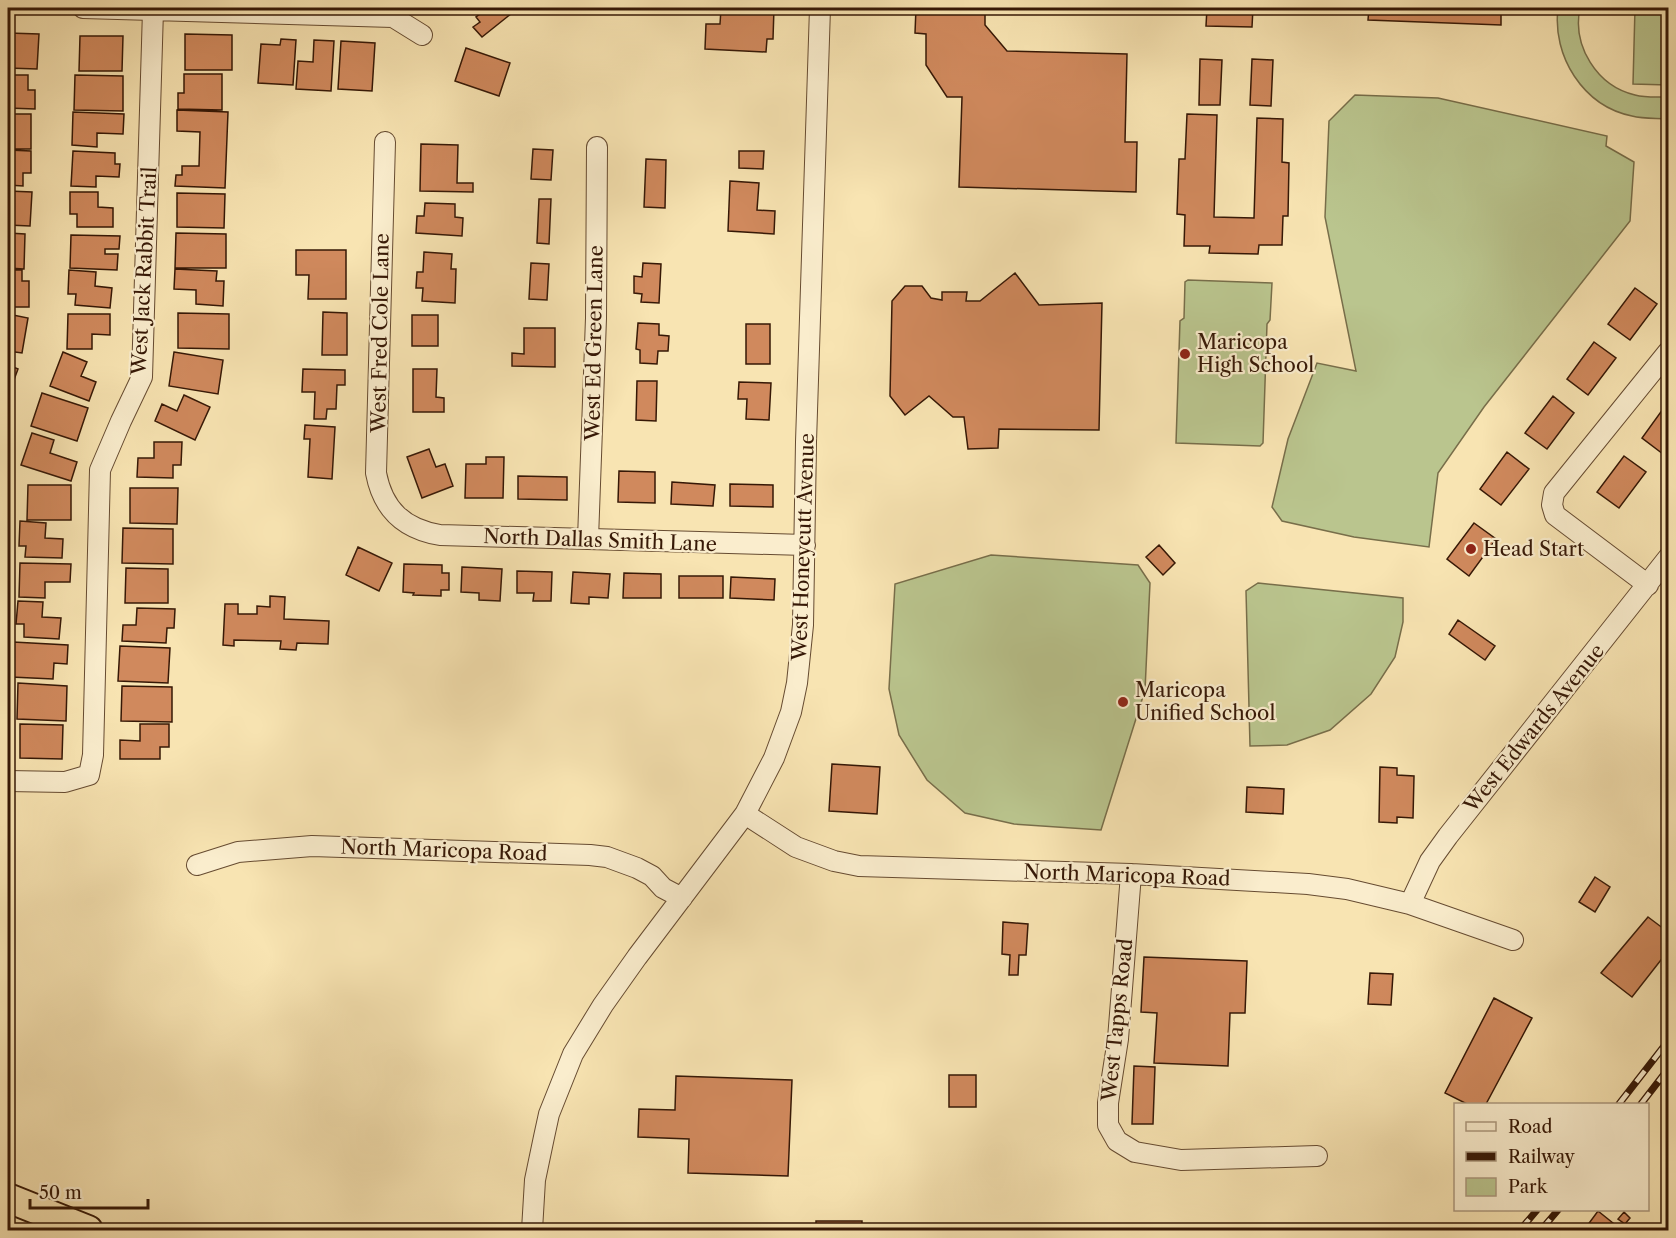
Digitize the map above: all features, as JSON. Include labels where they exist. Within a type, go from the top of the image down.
[{"type":"highway","points":[[8,1198],[88,1230]]},
{"type":"street","points":[[83,8],[249,10],[393,17],[422,35]]},
{"type":"street","name":"West Honeycutt Avenue","points":[[532,1230],[535,1180],[549,1114],[573,1054],[603,1005],[745,814],[774,758],[793,702],[803,626],[820,8]]},
{"type":"street","name":"West Jack Rabbit Trail","points":[[8,781],[65,782],[89,775],[93,755],[100,470],[142,377],[153,10]]},
{"type":"street","name":"West Fred Cole Lane","points":[[385,142],[376,472],[378,485],[385,500],[399,518]]},
{"type":"street","name":"West Ed Green Lane","points":[[588,539],[596,318],[597,147]]},
{"type":"street","points":[[1648,585],[1555,515],[1552,505],[1554,493],[1668,352]]},
{"type":"street","name":"North Dallas Smith Lane","points":[[399,518],[416,529],[441,535],[805,545]]},
{"type":"street","name":"West Edwards Avenue","points":[[1410,904],[1430,861],[1448,836],[1668,558]]},
{"type":"street","name":"North Maricopa Road","points":[[745,814],[796,847],[834,861],[859,866],[1131,874],[1308,884],[1347,889],[1410,904],[1513,940]]},
{"type":"street","name":"North Maricopa Road","points":[[197,865],[238,852],[312,846],[590,855],[607,857],[637,868],[652,876],[663,888],[682,898]]},
{"type":"street","name":"West Tapps Road","points":[[1131,874],[1118,1039],[1108,1103],[1108,1125],[1117,1141],[1135,1152],[1181,1160],[1317,1156]]},
{"type":"green space","points":[[1558,8],[1580,8],[1580,36],[1584,50],[1599,74],[1621,90],[1635,95],[1668,97],[1668,119],[1636,117],[1615,110],[1599,102],[1585,90],[1574,76],[1560,44],[1557,26]]},
{"type":"green space","points":[[1635,8],[1668,8],[1668,85],[1633,84]]},
{"type":"green space","points":[[1355,95],[1438,98],[1607,136],[1606,146],[1634,162],[1630,221],[1484,407],[1438,473],[1429,547],[1354,537],[1282,521],[1272,507],[1288,439],[1317,363],[1356,371],[1325,217],[1329,121]]},
{"type":"green space","points":[[1188,280],[1272,283],[1270,320],[1267,324],[1263,443],[1260,446],[1176,443],[1180,321],[1184,318],[1185,282]]},
{"type":"green space","points":[[991,555],[1138,565],[1150,583],[1145,690],[1101,830],[1014,824],[965,813],[927,780],[899,735],[889,689],[895,584]]},
{"type":"green space","points":[[1258,583],[1403,598],[1403,622],[1395,657],[1371,694],[1330,730],[1287,745],[1250,746],[1246,591]]},
{"type":"building","points":[[488,8],[517,9],[482,37],[473,27],[480,22],[476,17]]},
{"type":"building","points":[[709,8],[774,8],[773,39],[767,39],[766,52],[705,49],[706,24],[720,24],[721,9]]},
{"type":"building","points":[[916,8],[985,8],[985,25],[1007,51],[1127,54],[1125,142],[1137,142],[1136,192],[959,187],[962,97],[947,97],[926,65],[926,34],[915,33]]},
{"type":"building","points":[[1207,8],[1253,8],[1252,27],[1206,26]]},
{"type":"building","points":[[1369,8],[1520,8],[1520,11],[1501,10],[1501,25],[1368,20]]},
{"type":"building","points":[[8,33],[39,34],[37,69],[8,68]]},
{"type":"building","points":[[185,34],[232,35],[232,70],[185,70]]},
{"type":"building","points":[[80,36],[123,36],[122,71],[79,71]]},
{"type":"building","points":[[281,39],[296,40],[293,85],[258,83],[261,44],[280,45]]},
{"type":"building","points":[[314,40],[334,41],[331,91],[296,89],[298,61],[313,62]]},
{"type":"building","points":[[341,41],[375,43],[372,91],[338,89]]},
{"type":"building","points":[[466,48],[510,63],[499,96],[455,81]]},
{"type":"building","points":[[1200,59],[1222,60],[1220,105],[1199,105]]},
{"type":"building","points":[[1252,59],[1273,60],[1271,106],[1250,105]]},
{"type":"building","points":[[184,74],[222,74],[222,110],[178,109],[178,93],[184,93]]},
{"type":"building","points":[[8,75],[28,75],[28,90],[35,90],[35,109],[8,108]]},
{"type":"building","points":[[75,75],[123,76],[123,111],[74,110]]},
{"type":"building","points":[[177,110],[228,112],[225,188],[175,186],[176,175],[182,175],[182,166],[199,166],[200,132],[177,131]]},
{"type":"building","points":[[73,112],[124,114],[123,134],[97,133],[97,147],[72,145]]},
{"type":"building","points":[[8,114],[31,114],[31,149],[8,149]]},
{"type":"building","points":[[1187,114],[1217,115],[1214,217],[1254,218],[1257,118],[1283,119],[1282,162],[1289,163],[1288,216],[1283,216],[1282,245],[1259,245],[1258,254],[1209,253],[1210,246],[1184,246],[1185,215],[1177,214],[1179,159],[1185,159]]},
{"type":"building","points":[[421,144],[458,145],[457,183],[473,183],[473,192],[420,191]]},
{"type":"building","points":[[533,149],[553,150],[551,180],[531,179]]},
{"type":"building","points":[[8,150],[31,151],[31,173],[23,173],[23,186],[8,185]]},
{"type":"building","points":[[73,151],[115,153],[115,164],[120,164],[119,177],[96,176],[96,187],[71,186]]},
{"type":"building","points":[[739,151],[764,151],[763,169],[739,168]]},
{"type":"building","points":[[646,159],[666,160],[665,208],[644,207]]},
{"type":"building","points":[[730,181],[759,183],[757,210],[775,211],[774,234],[728,231]]},
{"type":"building","points":[[8,191],[32,192],[30,226],[8,225]]},
{"type":"building","points":[[70,192],[98,192],[98,207],[113,208],[113,227],[77,227],[77,214],[70,214]]},
{"type":"building","points":[[177,193],[225,194],[224,228],[177,227]]},
{"type":"building","points":[[539,199],[551,199],[549,244],[537,243]]},
{"type":"building","points":[[425,203],[455,204],[455,217],[463,218],[462,236],[416,233],[417,216],[424,216]]},
{"type":"building","points":[[8,233],[25,234],[24,269],[8,268]]},
{"type":"building","points":[[176,233],[226,234],[226,268],[175,268]]},
{"type":"building","points":[[71,235],[120,236],[119,249],[105,249],[105,254],[118,254],[117,270],[70,268]]},
{"type":"building","points":[[296,250],[346,250],[346,299],[308,299],[309,275],[296,275]]},
{"type":"building","points":[[424,252],[452,254],[451,269],[456,269],[455,303],[422,301],[423,288],[416,288],[417,272],[423,272]]},
{"type":"building","points":[[531,263],[549,264],[547,300],[529,299]]},
{"type":"building","points":[[643,263],[661,264],[659,303],[641,302],[642,294],[634,293],[634,276],[642,277]]},
{"type":"building","points":[[175,269],[217,271],[216,281],[224,281],[223,306],[196,304],[196,290],[174,289]]},
{"type":"building","points":[[8,270],[22,270],[22,281],[29,281],[29,307],[8,307]]},
{"type":"building","points":[[69,270],[96,272],[95,286],[112,288],[110,308],[75,305],[76,294],[68,294]]},
{"type":"building","points":[[1015,273],[1039,305],[1102,303],[1099,430],[999,429],[998,448],[968,449],[964,417],[953,417],[929,396],[905,415],[890,396],[892,301],[905,286],[922,286],[931,298],[942,300],[942,292],[967,292],[966,301],[980,301]]},
{"type":"building","points":[[1635,288],[1657,304],[1630,340],[1608,324]]},
{"type":"building","points":[[323,312],[347,313],[347,355],[322,355]]},
{"type":"building","points":[[178,313],[229,314],[229,349],[178,348]]},
{"type":"building","points":[[8,314],[28,318],[22,353],[8,351]]},
{"type":"building","points":[[68,314],[110,314],[110,335],[92,334],[92,349],[67,349]]},
{"type":"building","points":[[412,315],[438,315],[438,346],[412,346]]},
{"type":"building","points":[[638,323],[659,324],[659,335],[669,336],[668,351],[658,351],[657,364],[640,363],[640,350],[636,349]]},
{"type":"building","points":[[746,324],[770,324],[770,364],[746,364]]},
{"type":"building","points":[[524,328],[555,328],[555,367],[512,366],[512,353],[524,354]]},
{"type":"building","points":[[1594,342],[1616,358],[1588,395],[1567,379]]},
{"type":"building","points":[[63,352],[87,362],[81,376],[96,382],[89,401],[50,386]]},
{"type":"building","points":[[174,352],[223,360],[218,394],[169,386]]},
{"type":"building","points":[[8,365],[18,369],[8,396]]},
{"type":"building","points":[[303,369],[345,370],[345,385],[337,385],[336,409],[327,409],[326,419],[314,419],[315,392],[302,392]]},
{"type":"building","points":[[413,369],[437,369],[436,397],[444,398],[444,412],[413,412]]},
{"type":"building","points":[[637,381],[657,381],[656,421],[636,420]]},
{"type":"building","points":[[739,382],[771,383],[769,420],[746,419],[747,399],[738,399]]},
{"type":"building","points":[[42,393],[88,408],[77,441],[31,426]]},
{"type":"building","points":[[184,395],[210,407],[195,440],[155,421],[162,404],[177,411]]},
{"type":"building","points":[[1553,396],[1574,413],[1547,449],[1525,433]]},
{"type":"building","points":[[1668,402],[1668,447],[1663,454],[1642,438]]},
{"type":"building","points":[[305,425],[335,427],[332,479],[308,477],[310,439],[304,439]]},
{"type":"building","points":[[32,433],[54,440],[50,453],[77,462],[71,481],[21,465]]},
{"type":"building","points":[[154,442],[182,442],[181,465],[173,465],[173,478],[137,477],[138,458],[154,458]]},
{"type":"building","points":[[429,449],[436,467],[445,464],[453,486],[422,498],[407,457]]},
{"type":"building","points":[[1507,452],[1529,469],[1501,505],[1480,489]]},
{"type":"building","points":[[1624,456],[1646,472],[1619,508],[1597,492]]},
{"type":"building","points":[[486,457],[504,457],[503,498],[465,498],[466,464],[486,464]]},
{"type":"building","points":[[619,471],[655,472],[655,503],[618,502]]},
{"type":"building","points":[[518,476],[567,477],[567,500],[518,499]]},
{"type":"building","points":[[672,482],[715,485],[713,506],[671,504]]},
{"type":"building","points":[[730,484],[773,485],[773,507],[730,506]]},
{"type":"building","points":[[28,485],[71,485],[71,520],[27,520]]},
{"type":"building","points":[[130,488],[178,488],[177,524],[130,523]]},
{"type":"building","points":[[20,521],[46,523],[45,538],[63,539],[62,558],[25,557],[26,546],[19,546]]},
{"type":"building","name":"Head Start","points":[[1474,523],[1496,539],[1469,576],[1447,559]]},
{"type":"building","points":[[123,528],[173,529],[173,564],[122,563]]},
{"type":"building","points":[[1159,545],[1175,563],[1163,575],[1146,557]]},
{"type":"building","points":[[358,547],[392,563],[379,591],[346,575]]},
{"type":"building","points":[[20,563],[71,564],[70,582],[45,582],[45,598],[19,597]]},
{"type":"building","points":[[404,564],[442,565],[442,573],[449,573],[449,590],[441,590],[441,596],[413,595],[414,593],[403,592]]},
{"type":"building","points":[[462,567],[502,569],[500,601],[479,600],[479,593],[461,592]]},
{"type":"building","points":[[126,568],[168,569],[168,603],[125,603]]},
{"type":"building","points":[[517,571],[552,572],[551,601],[533,601],[534,593],[517,593]]},
{"type":"building","points":[[573,572],[610,574],[608,598],[589,597],[589,604],[571,603]]},
{"type":"building","points":[[624,573],[661,574],[661,598],[623,598]]},
{"type":"building","points":[[679,576],[723,576],[723,598],[679,598]]},
{"type":"building","points":[[731,577],[775,579],[774,600],[730,598]]},
{"type":"building","points":[[270,596],[285,597],[284,619],[329,621],[328,644],[297,643],[296,650],[280,649],[281,641],[234,640],[234,646],[223,645],[225,604],[238,604],[238,614],[257,614],[257,606],[270,607]]},
{"type":"building","points":[[18,601],[43,602],[42,617],[61,618],[59,639],[24,637],[24,624],[16,624]]},
{"type":"building","points":[[137,608],[175,609],[174,628],[167,628],[166,643],[122,641],[123,625],[136,625]]},
{"type":"building","points":[[1458,620],[1495,646],[1485,660],[1449,634]]},
{"type":"building","points":[[13,642],[68,645],[67,664],[54,663],[53,679],[11,677]]},
{"type":"building","points":[[120,646],[170,648],[168,683],[118,681]]},
{"type":"building","points":[[18,683],[67,686],[66,721],[17,719]]},
{"type":"building","points":[[122,686],[172,687],[172,722],[121,721]]},
{"type":"building","points":[[20,724],[63,725],[62,759],[20,758]]},
{"type":"building","points":[[140,724],[169,724],[169,747],[160,747],[160,759],[120,759],[120,740],[140,741]]},
{"type":"building","points":[[832,764],[880,767],[877,814],[829,811]]},
{"type":"building","points":[[1380,767],[1397,768],[1397,775],[1414,776],[1413,818],[1397,817],[1397,823],[1379,822]]},
{"type":"building","points":[[1247,787],[1284,789],[1283,814],[1246,812]]},
{"type":"building","points":[[1595,877],[1610,887],[1595,912],[1579,902]]},
{"type":"building","points":[[1648,917],[1668,932],[1668,951],[1632,997],[1601,973]]},
{"type":"building","points":[[1003,922],[1028,924],[1026,955],[1019,955],[1018,975],[1009,975],[1010,955],[1002,954]]},
{"type":"building","points":[[1144,957],[1247,961],[1245,1013],[1230,1013],[1228,1066],[1154,1063],[1157,1013],[1141,1012]]},
{"type":"building","points":[[1370,973],[1393,974],[1391,1005],[1368,1004]]},
{"type":"building","points":[[1494,998],[1532,1018],[1487,1103],[1465,1103],[1445,1093]]},
{"type":"building","points":[[1134,1066],[1155,1067],[1153,1124],[1132,1124]]},
{"type":"building","points":[[949,1075],[976,1075],[976,1107],[949,1107]]},
{"type":"building","points":[[676,1076],[792,1080],[788,1176],[688,1173],[689,1139],[638,1137],[639,1109],[675,1110]]},
{"type":"building","points":[[1598,1211],[1618,1227],[1622,1230],[1584,1230]]},
{"type":"building","points":[[1624,1212],[1630,1218],[1625,1224],[1618,1219]]},
{"type":"building","points":[[816,1221],[862,1221],[862,1230],[816,1230]]},
{"type":"railway","points":[[1620,1103],[1668,1041]]},
{"type":"railway","points":[[1642,1103],[1668,1069]]},
{"type":"railway","points":[[1520,1230],[1536,1211]]},
{"type":"railway","points":[[1541,1230],[1557,1211]]},
{"type":"place","name":"Maricopa High School","points":[[1185,354]]},
{"type":"place","name":"Head Start","points":[[1471,549]]},
{"type":"place","name":"Maricopa Unified School","points":[[1123,702]]}]
